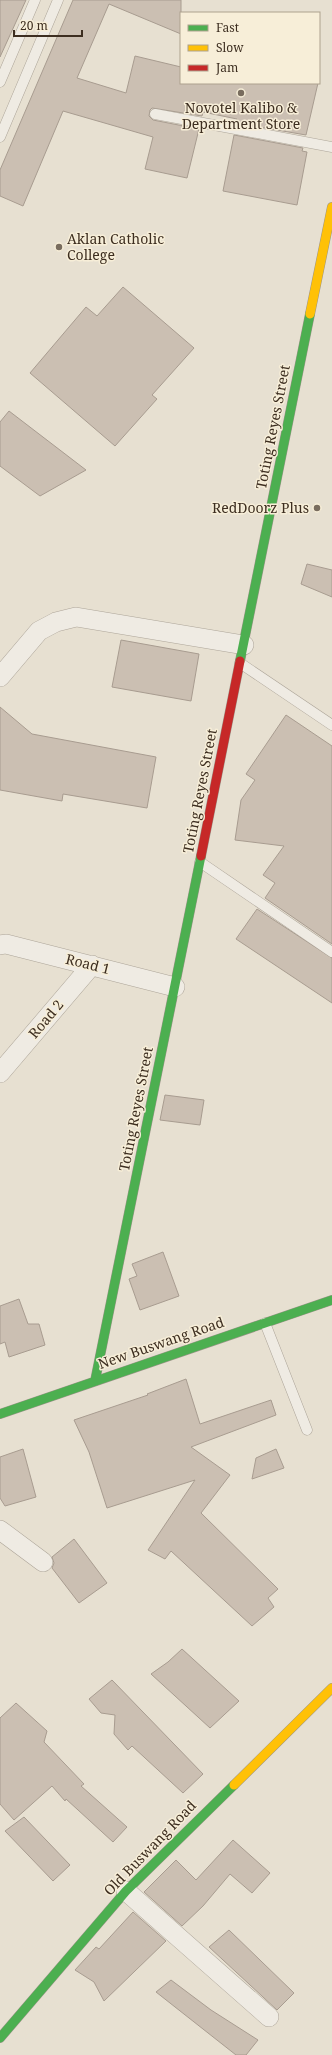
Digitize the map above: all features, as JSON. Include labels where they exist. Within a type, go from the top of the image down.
[{"type":"street","name":"Toting Reyes Street","points":[[95,1381],[332,207]]},
{"type":"street","points":[[0,677],[39,631],[56,622],[76,617],[244,644]]},
{"type":"street","name":"Road 1","points":[[0,945],[6,944],[175,987]]},
{"type":"street","name":"Road 2","points":[[0,1073],[92,965]]},
{"type":"street","name":"New Buswang Road","points":[[0,1414],[332,1300]]},
{"type":"street","points":[[0,1530],[43,1562]]},
{"type":"street","name":"Old Buswang Road","points":[[0,2038],[126,1891],[265,1752],[332,1688]]},
{"type":"street","points":[[126,1891],[269,2017]]},
{"type":"lane","points":[[0,82],[35,0]]},
{"type":"lane","points":[[0,137],[58,0]]},
{"type":"lane","points":[[155,114],[332,147]]},
{"type":"lane","points":[[240,663],[332,725]]},
{"type":"lane","points":[[200,862],[332,952]]},
{"type":"lane","points":[[265,1323],[307,1430]]},
{"type":"building","points":[[0,0],[26,0],[0,57]]},
{"type":"building","points":[[73,0],[181,0],[180,34],[109,4],[77,78],[126,93],[135,56],[180,67],[180,84],[318,84],[306,135],[236,123],[237,119],[203,112],[202,116],[152,108],[149,116],[153,120],[199,129],[187,178],[145,169],[153,137],[63,111],[23,206],[0,196],[0,170]]},
{"type":"building","points":[[234,135],[303,148],[302,151],[307,152],[297,205],[223,191]]},
{"type":"building","points":[[123,287],[194,348],[152,395],[157,399],[115,446],[30,373],[86,307],[97,316]]},
{"type":"building","points":[[9,411],[86,470],[40,496],[0,466],[0,422]]},
{"type":"building","points":[[307,564],[332,570],[332,597],[301,584]]},
{"type":"building","points":[[121,640],[199,654],[191,701],[112,687]]},
{"type":"building","points":[[0,707],[32,734],[156,757],[147,808],[63,794],[62,801],[0,790]]},
{"type":"building","points":[[286,715],[332,746],[332,944],[265,898],[275,883],[263,875],[284,846],[235,840],[241,800],[255,780],[246,774]]},
{"type":"building","points":[[257,909],[332,958],[332,1003],[236,939]]},
{"type":"building","points":[[165,1095],[204,1100],[200,1125],[160,1120]]},
{"type":"building","points":[[163,1252],[179,1296],[140,1310],[129,1279],[137,1276],[132,1264]]},
{"type":"building","points":[[19,1299],[28,1324],[39,1324],[45,1345],[9,1357],[5,1342],[0,1344],[0,1306]]},
{"type":"building","points":[[186,1379],[200,1424],[271,1400],[276,1415],[191,1447],[230,1475],[201,1513],[278,1589],[268,1598],[274,1607],[252,1626],[171,1551],[165,1559],[148,1550],[195,1480],[107,1508],[89,1452],[74,1420],[148,1395],[147,1394]]},
{"type":"building","points":[[23,1449],[36,1497],[5,1506],[0,1498],[0,1457]]},
{"type":"building","points":[[276,1449],[284,1468],[252,1479],[256,1458]]},
{"type":"building","points":[[74,1539],[107,1583],[79,1603],[52,1568],[54,1563],[52,1557]]},
{"type":"building","points":[[182,1649],[239,1701],[210,1728],[151,1674],[168,1662]]},
{"type":"building","points":[[112,1680],[203,1774],[183,1793],[132,1746],[128,1750],[114,1734],[115,1715],[101,1713],[89,1699]]},
{"type":"building","points":[[16,1703],[47,1731],[44,1742],[84,1784],[81,1786],[127,1827],[113,1842],[66,1799],[65,1801],[52,1786],[14,1820],[0,1804],[0,1718]]},
{"type":"building","points":[[24,1817],[70,1865],[53,1881],[5,1831]]},
{"type":"building","points":[[233,1840],[270,1873],[252,1893],[230,1874],[203,1906],[182,1926],[144,1892],[176,1860],[196,1880]]},
{"type":"building","points":[[133,1912],[166,1941],[104,2001],[94,1982],[75,1970],[96,1947],[99,1949]]},
{"type":"building","points":[[229,1930],[294,1993],[277,2010],[209,1947]]},
{"type":"building","points":[[171,1980],[211,2010],[258,2040],[246,2055],[236,2055],[156,1992]]},
{"type":"traffic: fast","points":[[240,661],[310,314]]},
{"type":"traffic: fast","points":[[95,1381],[201,856]]},
{"type":"traffic: fast","points":[[0,1414],[332,1300]]},
{"type":"traffic: fast","points":[[0,2038],[126,1891],[234,1785]]},
{"type":"traffic: slow","points":[[310,314],[332,207]]},
{"type":"traffic: slow","points":[[234,1785],[332,1688]]},
{"type":"traffic: jam","points":[[201,856],[240,661]]},
{"type":"place","name":"Novotel Kalibo & Department Store","points":[[241,93]]},
{"type":"place","name":"Aklan Catholic College","points":[[59,247]]},
{"type":"place","name":"RedDoorz Plus","points":[[317,508]]}]
